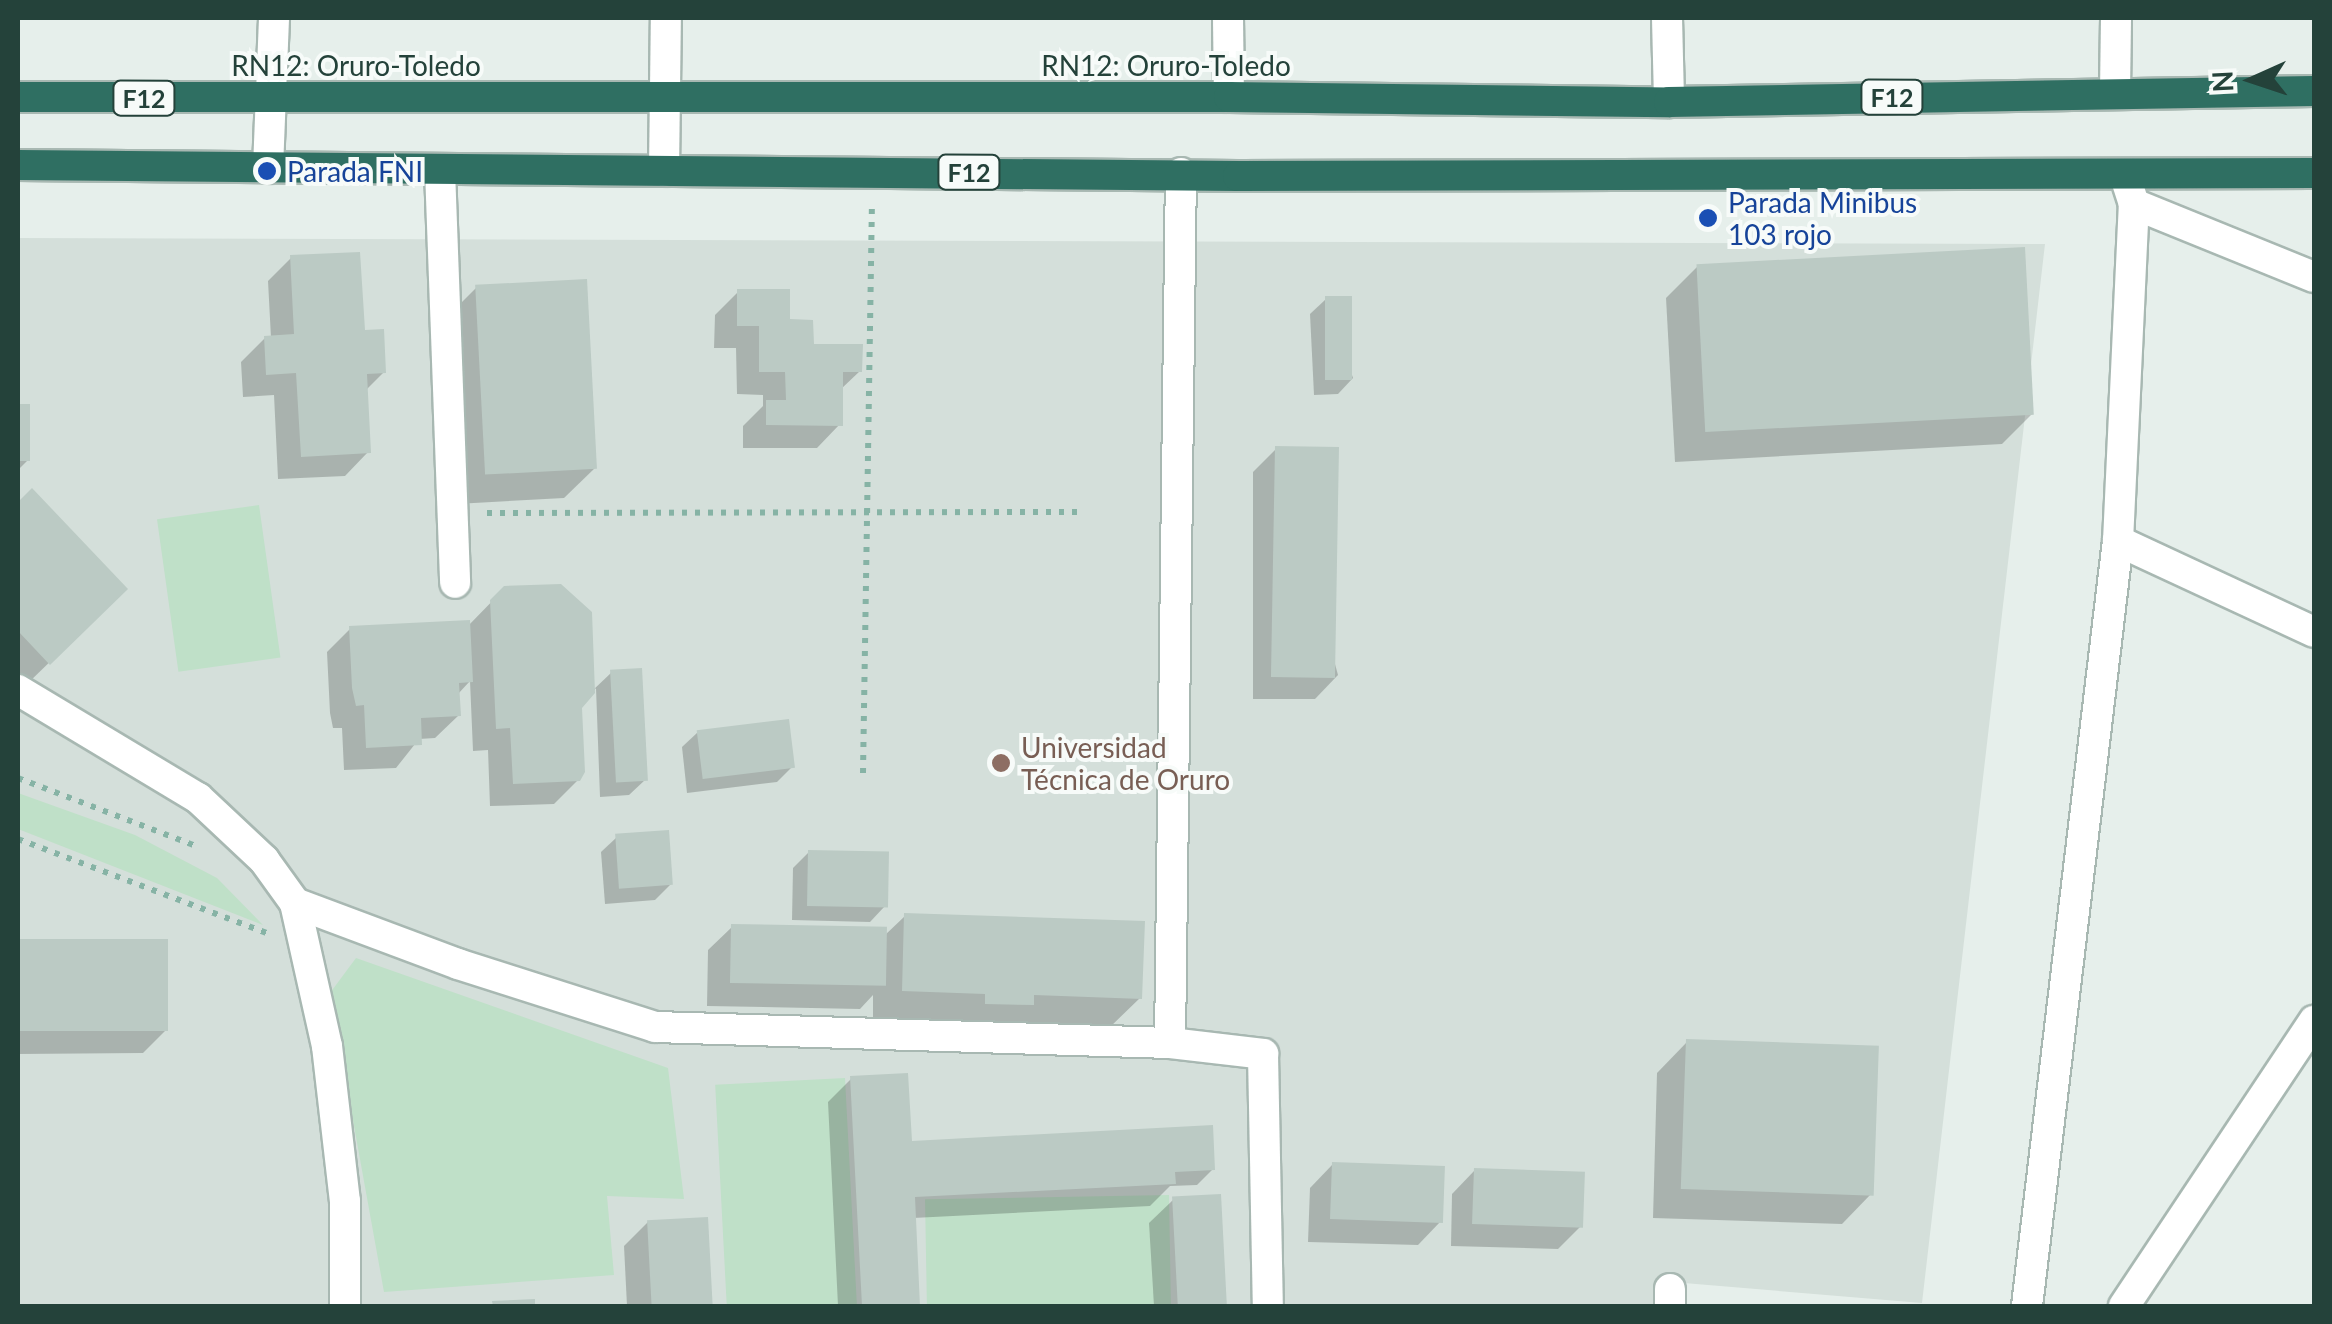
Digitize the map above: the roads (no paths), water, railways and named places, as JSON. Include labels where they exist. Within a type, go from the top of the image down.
[{"type":"highway","name":"RN12: Oruro-Toledo","points":[[18,97],[1230,97],[1670,102],[2115,91],[2314,91]]},
{"type":"highway","name":"F12","points":[[18,165],[664,171],[1671,172],[2130,190],[2314,173]]},
{"type":"street","points":[[268,168],[274,18]]},
{"type":"street","points":[[664,171],[666,18]]},
{"type":"street","points":[[1228,18],[1230,97]]},
{"type":"street","points":[[1667,18],[1670,102]]},
{"type":"street","points":[[2115,91],[2116,18]]},
{"type":"street","points":[[440,170],[456,583]]},
{"type":"street","points":[[1170,1043],[1181,173]]},
{"type":"street","points":[[2027,1306],[2118,542],[2130,190],[2314,277]]},
{"type":"street","points":[[2118,542],[2314,632]]},
{"type":"street","points":[[18,690],[198,798],[264,860],[329,1065],[345,1201],[344,1306]]},
{"type":"street","points":[[283,912],[654,1027],[1170,1043],[1262,1054],[1268,1306]]},
{"type":"street","points":[[2124,1306],[2314,1021]]},
{"type":"place","name":"Parada FNI","points":[[267,171]]},
{"type":"place","name":"Parada Minibus 103 rojo","points":[[1708,218]]},
{"type":"place","name":"Universidad Técnica de Oruro","points":[[1001,763]]}]
